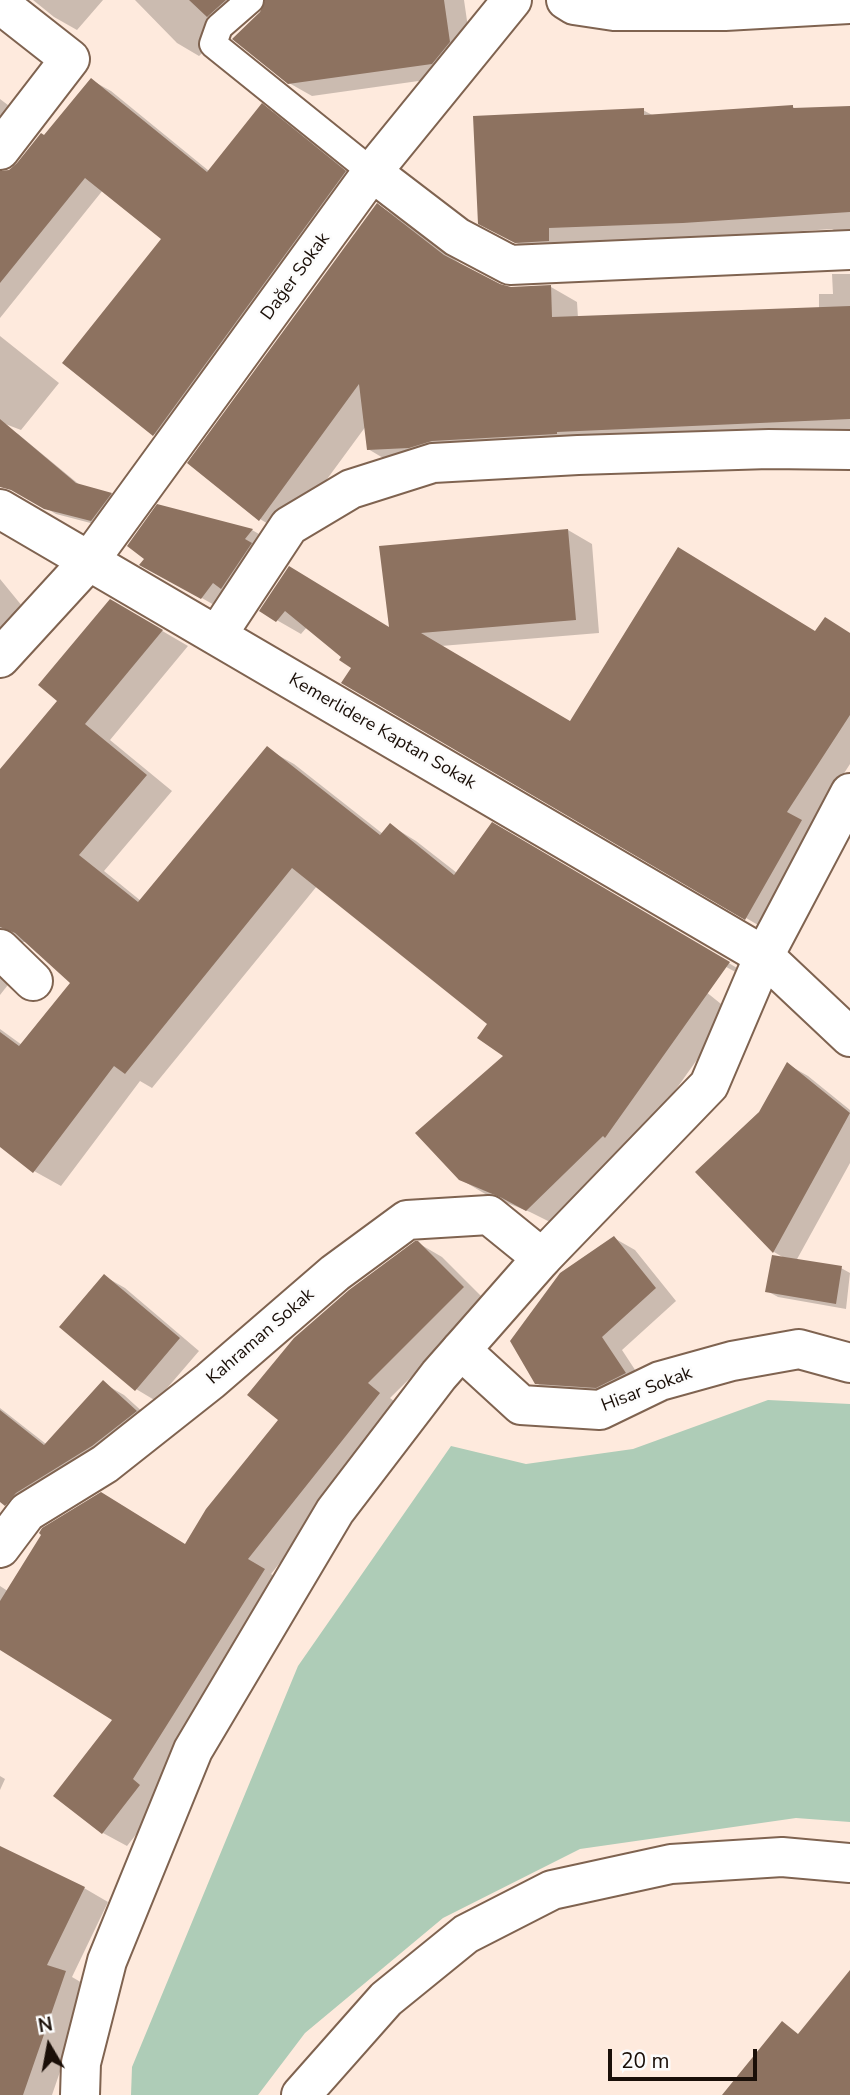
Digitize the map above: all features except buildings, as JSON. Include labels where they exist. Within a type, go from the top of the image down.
[{"type":"street","name":"Dağer Sokak","points":[[0,658],[89,561],[372,172],[512,0]]},
{"type":"street","points":[[566,0],[574,5],[614,12],[725,11],[850,4]]},
{"type":"street","points":[[0,4],[69,59],[0,150]]},
{"type":"street","points":[[372,172],[457,237],[510,265],[850,250]]},
{"type":"street","points":[[217,635],[289,526],[351,489],[433,463],[769,449],[850,450]]},
{"type":"street","name":"Kemerlidere Kaptan Sokak","points":[[0,509],[764,956],[850,1037]]},
{"type":"street","points":[[80,2095],[81,2063],[107,1961],[193,1750],[335,1511],[461,1350],[542,1258],[709,1085],[764,956],[850,793]]},
{"type":"street","points":[[0,948],[33,981]]},
{"type":"street","name":"Kahraman Sokak","points":[[0,1548],[27,1512],[105,1464],[210,1381],[335,1273],[407,1220],[489,1215],[542,1258]]},
{"type":"street","name":"Hisar Sokak","points":[[461,1350],[521,1405],[600,1410],[660,1381],[732,1361],[799,1349],[850,1363]]},
{"type":"street","points":[[300,2095],[386,1999],[466,1934],[552,1891],[671,1864],[782,1857],[850,1863]]},
{"type":"lane","points":[[250,0],[219,27],[213,44],[372,172]]},
{"type":"green space","points":[[768,1400],[850,1404],[850,1822],[796,1818],[580,1849],[443,1918],[305,2033],[258,2095],[131,2095],[132,2067],[298,1666],[451,1446],[526,1464],[633,1449]]}]
